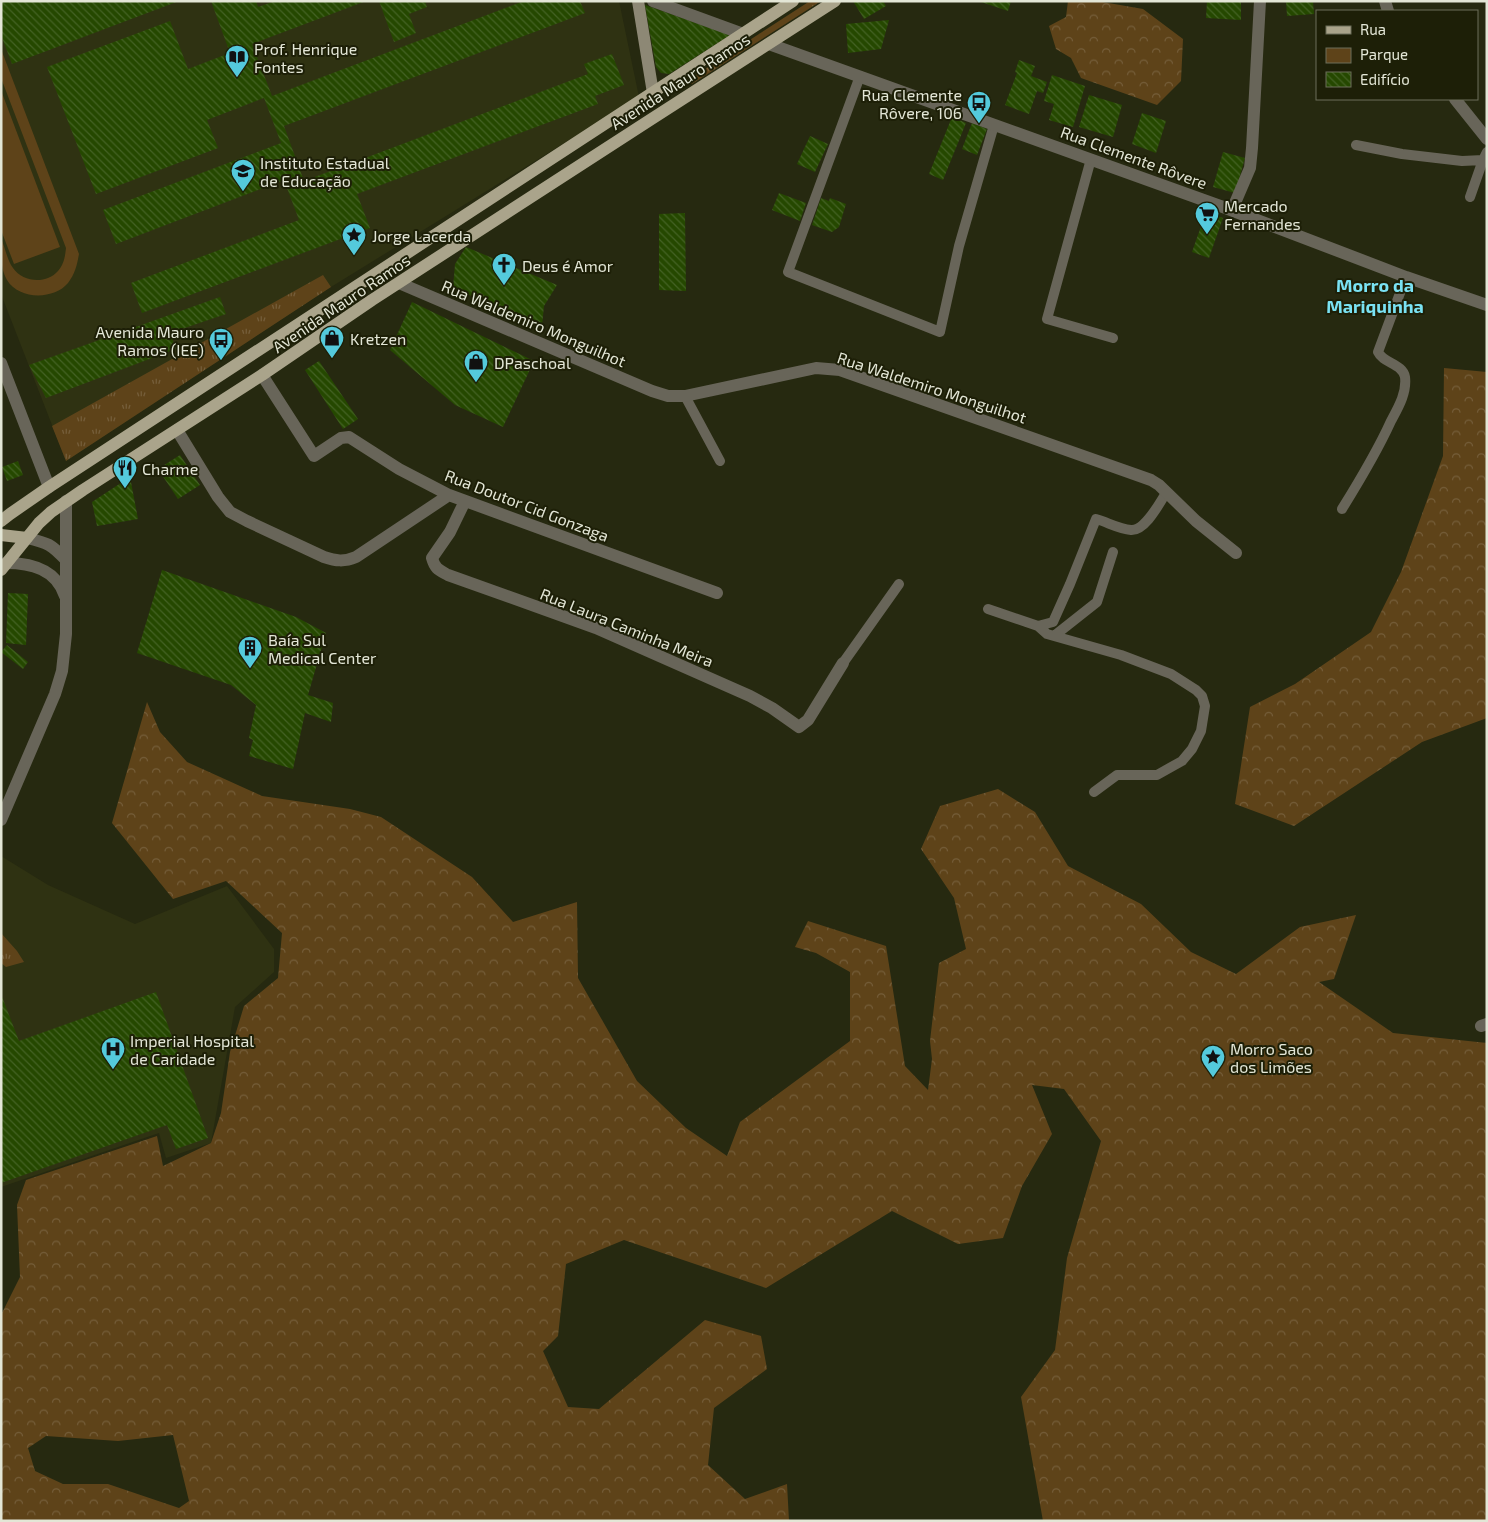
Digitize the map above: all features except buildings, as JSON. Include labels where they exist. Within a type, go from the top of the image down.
[{"type":"main road","name":"Avenida Mauro Ramos","points":[[1,521],[49,487],[792,1]]},
{"type":"main road","name":"Avenida Mauro Ramos","points":[[4,567],[38,524],[66,501],[835,1]]},
{"type":"main road","points":[[653,93],[664,111]]},
{"type":"main road","points":[[1,535],[27,538]]},
{"type":"street","points":[[638,1],[653,93]]},
{"type":"street","points":[[653,1],[742,34]]},
{"type":"street","points":[[1232,210],[1250,168],[1260,1]]},
{"type":"street","name":"Rua Clemente Rôvere","points":[[769,44],[1232,210],[1406,277],[1487,305]]},
{"type":"street","points":[[1456,100],[1487,139]]},
{"type":"street","name":"Rua Waldemiro Monguilhot","points":[[400,283],[652,391],[668,396],[685,396],[816,368],[840,370],[1151,480],[1159,485],[1166,494],[1196,521],[1236,553]]},
{"type":"street","points":[[1,364],[49,487]]},
{"type":"street","name":"Rua Doutor Cid Gonzaga","points":[[262,375],[314,456],[341,438],[349,437],[399,469],[449,495],[717,593]]},
{"type":"street","points":[[177,430],[218,498],[230,512],[336,561],[346,561],[356,557],[449,495]]},
{"type":"street","points":[[1,820],[55,694],[62,671],[66,634],[66,501]]},
{"type":"street","name":"Rua Laura Caminha Meira","points":[[465,501],[450,532],[432,558],[438,570],[596,628],[750,696],[772,708],[799,727],[808,720],[843,663]]},
{"type":"street","points":[[27,538],[46,542],[54,547],[66,560]]},
{"type":"street","points":[[4,567],[23,563],[51,575],[62,587],[66,601]]},
{"type":"lane","points":[[860,76],[788,272],[940,332],[959,246],[994,125]]},
{"type":"lane","points":[[1356,145],[1402,154],[1462,161],[1485,156]]},
{"type":"lane","points":[[1470,197],[1485,156]]},
{"type":"lane","points":[[1091,159],[1047,319],[1113,338]]},
{"type":"lane","points":[[1342,509],[1376,454],[1403,398],[1405,377],[1394,364],[1381,357],[1378,352],[1406,277]]},
{"type":"lane","points":[[685,396],[720,461]]},
{"type":"lane","points":[[1038,626],[1053,622],[1096,518],[1123,528],[1138,529],[1144,525],[1166,494]]},
{"type":"lane","points":[[1054,636],[1097,602],[1113,552]]},
{"type":"lane","points":[[843,663],[899,584]]},
{"type":"lane","points":[[988,609],[1038,626],[1047,634],[1121,655],[1171,674],[1202,696],[1205,706],[1201,731],[1192,749],[1182,762],[1157,775],[1117,775],[1094,792]]},
{"type":"shaded area","name":"Instituto Estadual de Educação","points":[[1,1],[619,1],[639,97],[331,287],[66,461],[1,294]]},
{"type":"shaded area","name":"Imperial Hospital de Caridade","points":[[1,856],[48,885],[135,924],[227,886],[274,949],[274,972],[235,1007],[211,1143],[166,1158],[159,1133],[1,1187]]},
{"type":"green space","points":[[810,1],[821,1],[692,84],[688,84],[688,80]]},
{"type":"green space","points":[[1068,1],[1097,1],[1143,9],[1183,39],[1181,81],[1157,105],[1081,78],[1071,58],[1056,49],[1049,26],[1066,17]]},
{"type":"green space","points":[[1,49],[79,254],[75,269],[68,283],[62,289],[46,295],[28,294],[12,287],[7,280],[2,265],[1,238],[9,261],[17,273],[23,277],[35,280],[48,278],[58,271],[62,266],[66,248],[1,78]]},
{"type":"green space","points":[[2,93],[60,247],[14,264],[1,230]]},
{"type":"green space","points":[[323,275],[331,287],[66,461],[52,426]]},
{"type":"green space","points":[[1444,368],[1487,372],[1487,718],[1422,742],[1294,826],[1235,804],[1250,707],[1295,684],[1371,632],[1401,572],[1443,456]]},
{"type":"green space","points":[[147,702],[160,732],[187,762],[262,796],[350,809],[381,817],[472,877],[513,922],[577,902],[578,978],[637,1081],[686,1128],[727,1156],[740,1122],[850,1041],[850,972],[816,953],[795,947],[808,921],[886,946],[905,1066],[928,1090],[932,1059],[930,1041],[939,963],[966,949],[954,898],[921,849],[940,806],[998,789],[1035,812],[1068,866],[1141,904],[1191,952],[1236,974],[1300,927],[1356,915],[1334,979],[1319,982],[1393,1033],[1487,1043],[1487,1521],[1043,1521],[1021,1397],[1055,1350],[1067,1258],[1101,1141],[1064,1089],[1032,1085],[1052,1134],[1022,1186],[1003,1238],[958,1244],[892,1211],[766,1288],[624,1240],[566,1264],[558,1336],[543,1351],[568,1407],[599,1409],[705,1320],[761,1336],[767,1369],[714,1408],[708,1465],[745,1499],[787,1484],[789,1521],[1,1521],[1,1315],[20,1277],[17,1205],[26,1180],[157,1136],[163,1166],[211,1143],[221,1113],[230,1052],[244,1006],[278,978],[282,933],[226,881],[173,899],[112,823]],"holes":[[[173,1435],[189,1501],[179,1508],[108,1484],[63,1484],[35,1471],[28,1448],[46,1436],[118,1441]]]},
{"type":"green space","points":[[1,933],[24,962],[6,967],[1,963]]},
{"type":"place","name":"Prof. Henrique Fontes","points":[[237,78]]},
{"type":"place","name":"Rua Clemente Rôvere, 106","points":[[979,124]]},
{"type":"place","name":"Instituto Estadual de Educação","points":[[243,192]]},
{"type":"place","name":"Mercado Fernandes","points":[[1207,235]]},
{"type":"place","name":"Jorge Lacerda","points":[[354,256]]},
{"type":"place","name":"Deus é Amor","points":[[504,286]]},
{"type":"place","name":"Kretzen","points":[[332,359]]},
{"type":"place","name":"Avenida Mauro Ramos (IEE)","points":[[221,361]]},
{"type":"place","name":"DPaschoal","points":[[476,383]]},
{"type":"place","name":"Charme","points":[[125,489]]},
{"type":"place","name":"Baía Sul Medical Center","points":[[250,669]]},
{"type":"place","name":"Imperial Hospital de Caridade","points":[[113,1070]]},
{"type":"place","name":"Morro Saco dos Limões","points":[[1213,1078]]},
{"type":"district","name":"Morro da Mariquinha","points":[[1375,295]]}]
